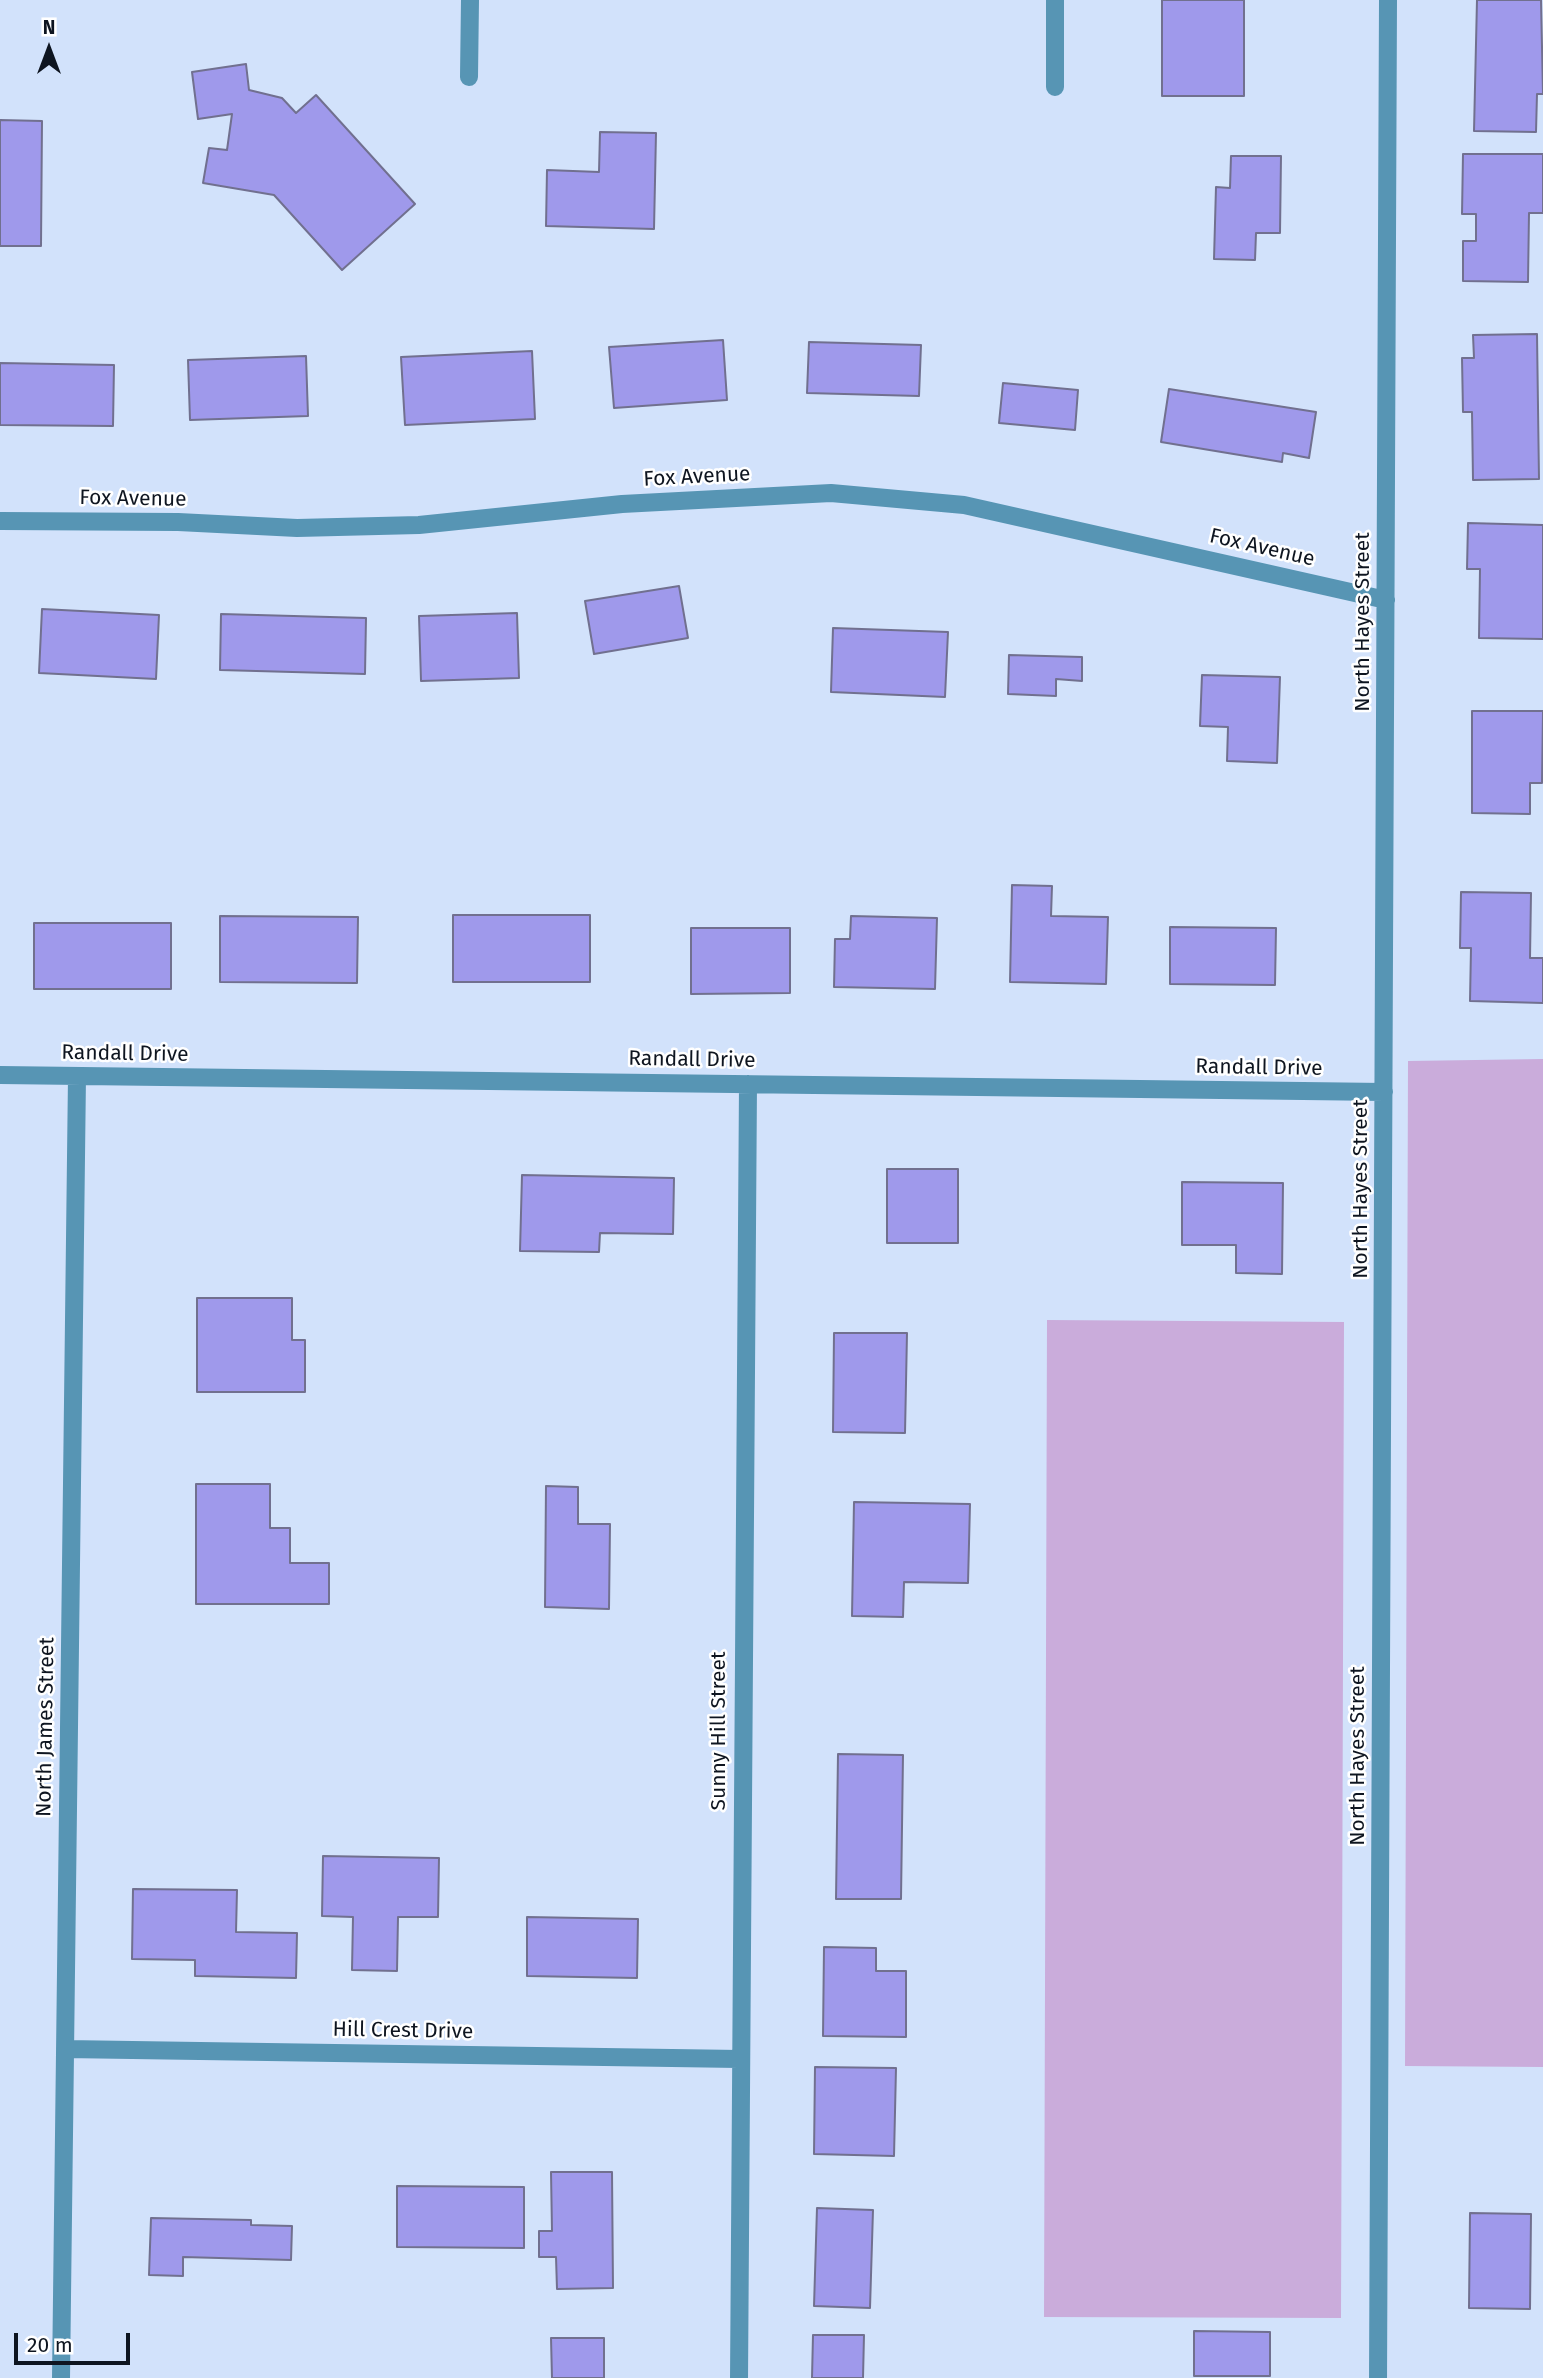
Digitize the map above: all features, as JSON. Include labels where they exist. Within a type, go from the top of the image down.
[{"type":"street","points":[[469,77],[470,0]]},
{"type":"street","points":[[1055,0],[1055,87]]},
{"type":"street","name":"North Hayes Street","points":[[1378,2378],[1388,0]]},
{"type":"street","name":"Fox Avenue","points":[[0,521],[178,522],[297,528],[419,525],[622,504],[831,492],[964,505],[1386,600]]},
{"type":"street","name":"Randall Drive","points":[[0,1075],[1384,1092]]},
{"type":"street","name":"North James Street","points":[[61,2378],[77,1076]]},
{"type":"street","name":"Sunny Hill Street","points":[[739,2378],[739,2059],[748,1084]]},
{"type":"street","name":"Hill Crest Drive","points":[[65,2049],[739,2059]]},
{"type":"shaded area","points":[[1543,1059],[1543,2067],[1405,2066],[1408,1061]]},
{"type":"shaded area","points":[[1047,1320],[1344,1322],[1341,2318],[1044,2317]]},
{"type":"building","points":[[1162,0],[1244,0],[1244,96],[1162,96]]},
{"type":"building","points":[[1477,0],[1541,0],[1543,94],[1537,94],[1536,132],[1474,131]]},
{"type":"building","points":[[246,64],[249,90],[282,98],[296,113],[316,95],[415,204],[342,270],[274,195],[203,183],[209,148],[227,150],[232,114],[198,119],[192,72]]},
{"type":"building","points":[[0,120],[42,121],[41,246],[0,246]]},
{"type":"building","points":[[600,132],[656,133],[654,229],[546,226],[547,170],[599,172]]},
{"type":"building","points":[[1463,154],[1543,154],[1543,213],[1529,213],[1528,282],[1463,281],[1463,241],[1476,241],[1476,214],[1462,214]]},
{"type":"building","points":[[1231,156],[1281,156],[1280,233],[1256,233],[1255,260],[1214,259],[1216,187],[1230,188]]},
{"type":"building","points":[[1537,334],[1539,479],[1473,480],[1472,412],[1463,412],[1462,358],[1474,358],[1473,335]]},
{"type":"building","points":[[723,340],[727,400],[614,408],[609,347]]},
{"type":"building","points":[[809,342],[921,345],[919,396],[807,393]]},
{"type":"building","points":[[532,351],[535,419],[405,425],[401,357]]},
{"type":"building","points":[[306,356],[308,416],[190,420],[188,360]]},
{"type":"building","points":[[0,363],[114,365],[113,426],[0,425]]},
{"type":"building","points":[[1003,383],[1078,390],[1075,430],[999,423]]},
{"type":"building","points":[[1169,389],[1316,412],[1309,458],[1283,453],[1282,462],[1161,442]]},
{"type":"building","points":[[1468,523],[1543,525],[1543,639],[1479,638],[1480,569],[1467,569]]},
{"type":"building","points":[[679,586],[688,638],[594,654],[585,601]]},
{"type":"building","points":[[42,609],[159,615],[156,679],[39,673]]},
{"type":"building","points":[[517,613],[519,678],[421,681],[419,616]]},
{"type":"building","points":[[221,614],[366,618],[365,674],[220,670]]},
{"type":"building","points":[[833,628],[948,632],[945,697],[831,692]]},
{"type":"building","points":[[1009,655],[1082,657],[1082,681],[1056,679],[1056,696],[1008,694]]},
{"type":"building","points":[[1202,675],[1280,677],[1277,763],[1227,761],[1228,727],[1200,726]]},
{"type":"building","points":[[1472,711],[1543,711],[1542,783],[1530,783],[1530,814],[1472,813]]},
{"type":"building","points":[[1012,885],[1052,886],[1051,916],[1108,917],[1106,984],[1010,982]]},
{"type":"building","points":[[1461,892],[1531,893],[1530,958],[1543,958],[1543,1003],[1470,1001],[1471,948],[1460,948]]},
{"type":"building","points":[[453,915],[590,915],[590,982],[453,982]]},
{"type":"building","points":[[220,916],[358,917],[357,983],[220,982]]},
{"type":"building","points":[[851,916],[937,918],[935,989],[834,987],[835,939],[850,939]]},
{"type":"building","points":[[34,923],[171,923],[171,989],[34,989]]},
{"type":"building","points":[[1170,927],[1276,928],[1275,985],[1170,984]]},
{"type":"building","points":[[691,928],[790,928],[790,993],[691,994]]},
{"type":"building","points":[[887,1169],[958,1169],[958,1243],[887,1243]]},
{"type":"building","points":[[522,1175],[674,1178],[673,1234],[600,1233],[599,1252],[520,1251]]},
{"type":"building","points":[[1182,1182],[1283,1183],[1282,1274],[1236,1273],[1236,1245],[1182,1245]]},
{"type":"building","points":[[197,1298],[292,1298],[292,1340],[305,1340],[305,1392],[197,1392]]},
{"type":"building","points":[[834,1333],[907,1333],[905,1433],[833,1432]]},
{"type":"building","points":[[196,1484],[270,1484],[270,1528],[290,1528],[290,1563],[329,1563],[329,1604],[196,1604]]},
{"type":"building","points":[[546,1486],[578,1487],[578,1524],[610,1524],[609,1609],[545,1607]]},
{"type":"building","points":[[854,1502],[970,1504],[968,1583],[904,1582],[903,1617],[852,1616]]},
{"type":"building","points":[[838,1754],[903,1755],[901,1899],[836,1899]]},
{"type":"building","points":[[323,1856],[439,1858],[438,1917],[398,1917],[397,1971],[352,1970],[353,1917],[322,1916]]},
{"type":"building","points":[[133,1889],[237,1890],[236,1932],[297,1933],[296,1978],[195,1976],[195,1960],[132,1959]]},
{"type":"building","points":[[527,1917],[638,1919],[637,1978],[527,1976]]},
{"type":"building","points":[[824,1947],[876,1948],[876,1971],[906,1971],[906,2037],[823,2036]]},
{"type":"building","points":[[815,2067],[896,2068],[894,2156],[814,2154]]},
{"type":"building","points":[[551,2172],[612,2172],[613,2288],[557,2289],[556,2257],[539,2257],[539,2231],[552,2231]]},
{"type":"building","points":[[397,2186],[524,2187],[524,2248],[397,2247]]},
{"type":"building","points":[[817,2208],[873,2210],[870,2308],[814,2306]]},
{"type":"building","points":[[1470,2213],[1531,2214],[1530,2309],[1469,2308]]},
{"type":"building","points":[[151,2218],[251,2220],[251,2225],[292,2226],[291,2260],[183,2257],[183,2276],[149,2275]]},
{"type":"building","points":[[1194,2331],[1270,2332],[1270,2376],[1194,2376]]},
{"type":"building","points":[[813,2335],[864,2335],[863,2378],[812,2378]]},
{"type":"building","points":[[551,2338],[604,2338],[604,2378],[552,2378]]}]
